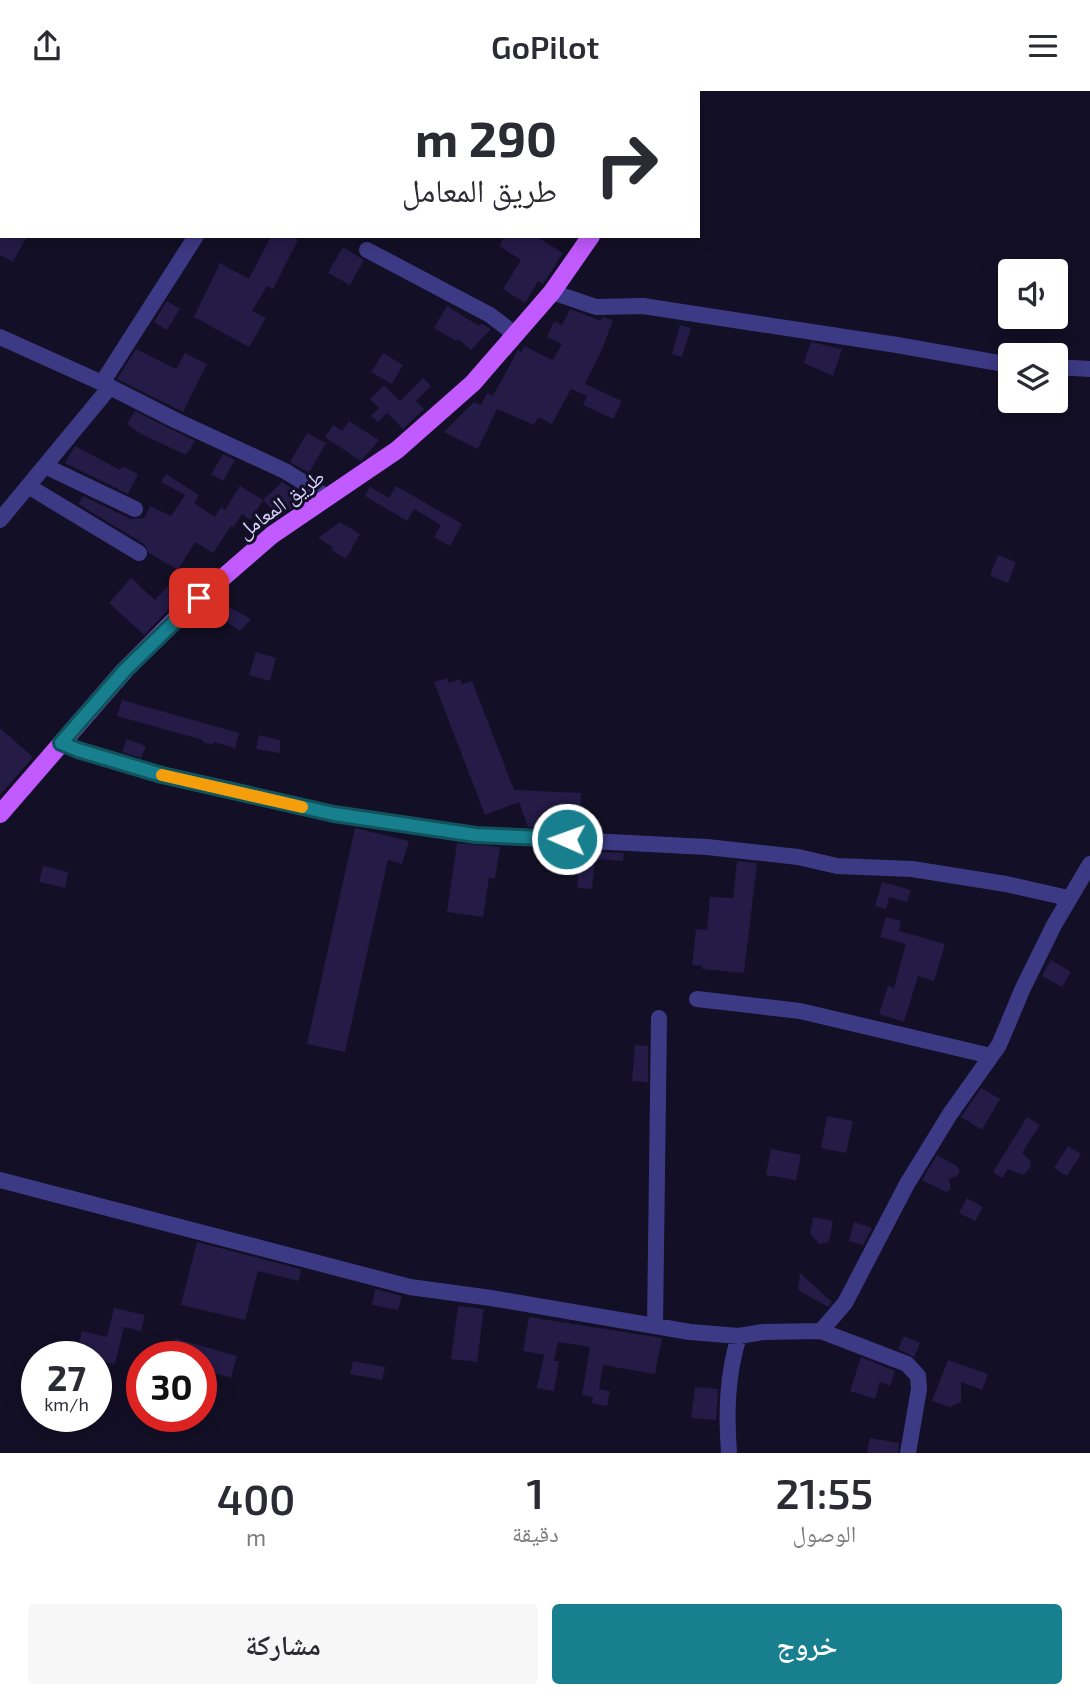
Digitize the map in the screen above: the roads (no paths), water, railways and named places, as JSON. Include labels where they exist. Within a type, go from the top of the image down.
[{"type":"main road","name":"طريق المعامل","points":[[0,814],[125,670],[181,614],[272,535],[397,450],[473,383],[552,292],[590,238]]},
{"type":"street","points":[[0,520],[106,385],[195,238]]},
{"type":"street","points":[[367,250],[490,315],[516,335]]},
{"type":"street","points":[[552,292],[596,307],[643,306],[998,363]]},
{"type":"street","points":[[0,337],[285,471],[327,497]]},
{"type":"street","points":[[1068,368],[1090,369]]},
{"type":"street","points":[[45,466],[135,509]]},
{"type":"street","points":[[28,486],[139,554]]},
{"type":"street","points":[[61,743],[162,775],[334,814],[476,835],[707,847],[798,857],[837,866],[912,869],[1006,884],[1068,898]]},
{"type":"street","points":[[821,1331],[845,1303],[907,1184],[950,1114],[999,1045],[1023,988],[1068,898],[1090,864]]},
{"type":"street","points":[[697,999],[800,1011],[991,1056]]},
{"type":"street","points":[[655,1326],[659,1018]]},
{"type":"street","points":[[0,1180],[399,1285],[690,1332],[739,1336],[763,1332],[821,1331],[907,1364],[915,1371],[919,1389],[908,1453]]},
{"type":"street","points":[[729,1453],[728,1389],[739,1336]]}]
